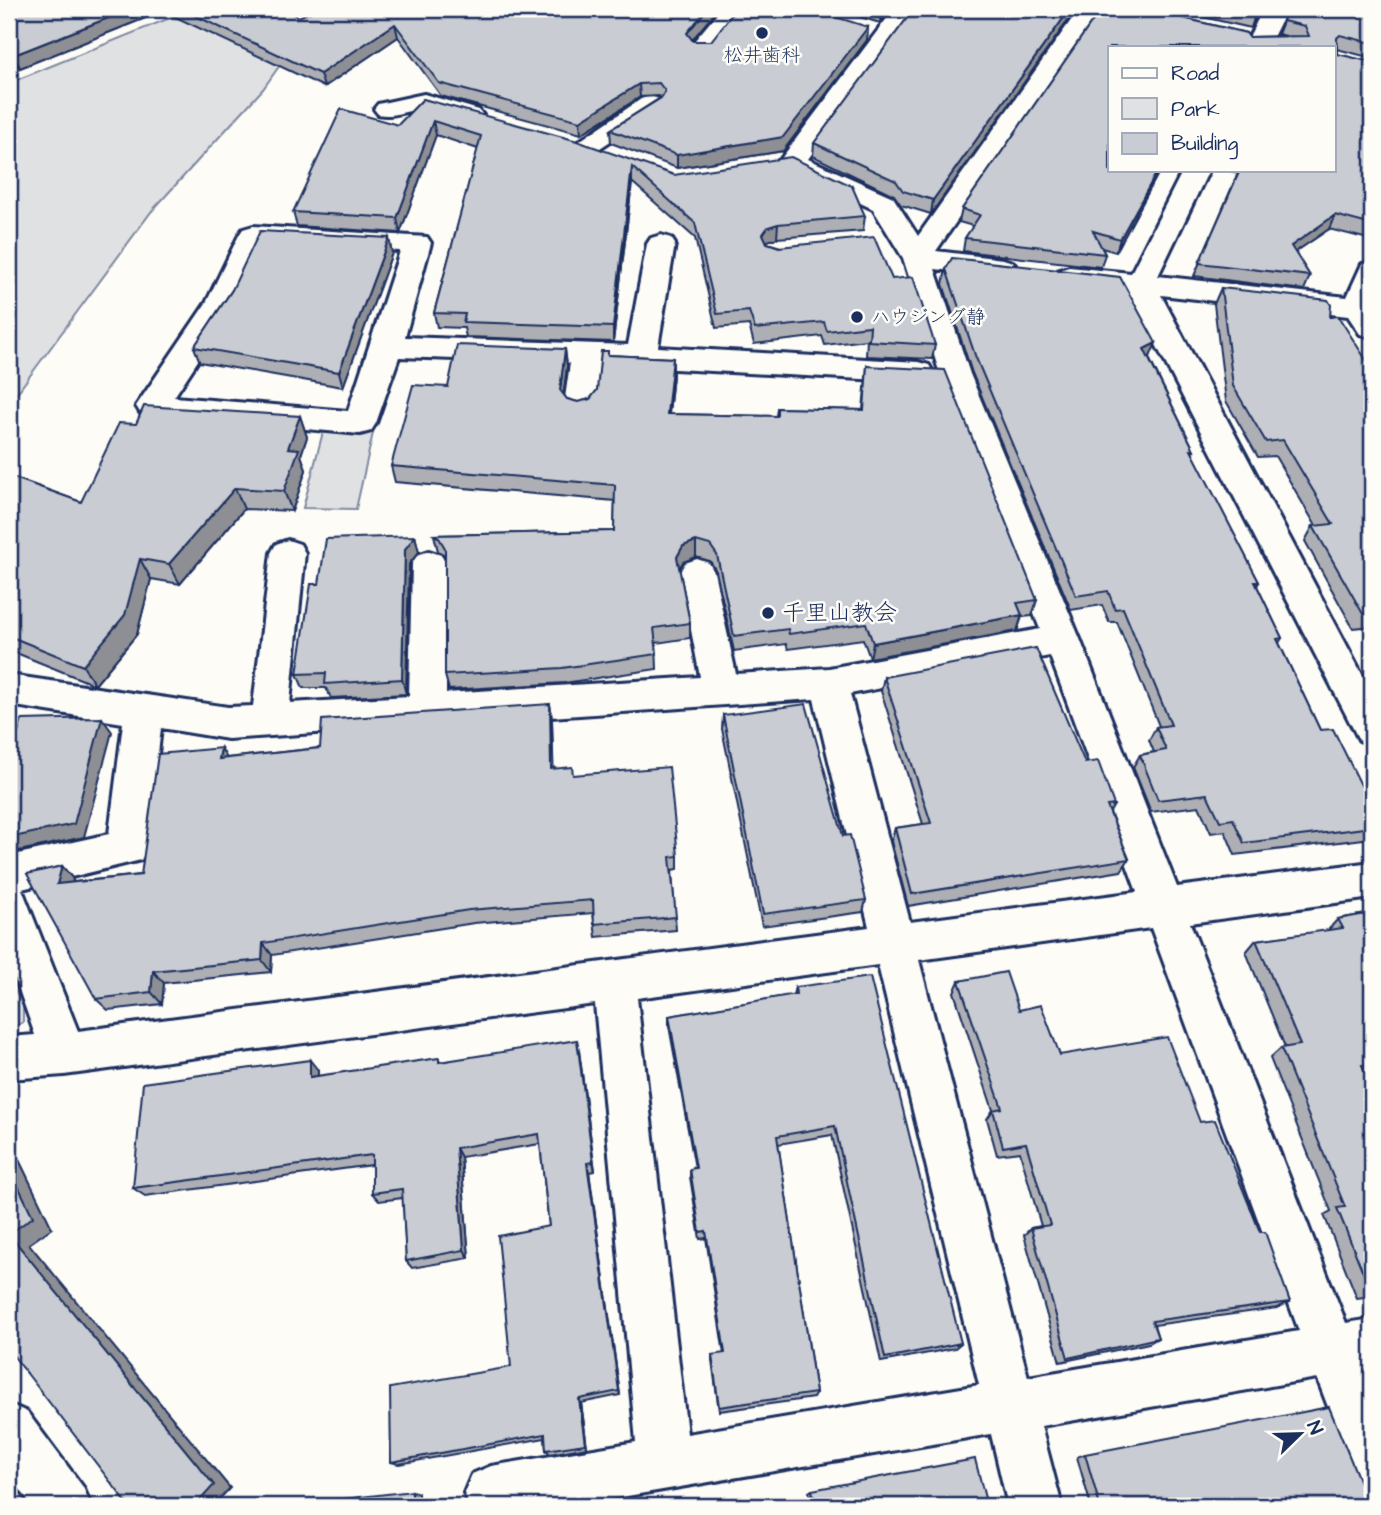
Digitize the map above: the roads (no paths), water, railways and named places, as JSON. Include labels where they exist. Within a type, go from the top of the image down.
[{"type":"street","points":[[702,46],[733,9]]},
{"type":"street","points":[[906,9],[872,31],[780,162],[883,203],[1062,639],[1164,909],[1352,1348],[1372,1457]]},
{"type":"street","points":[[900,245],[1091,9]]},
{"type":"street","points":[[1234,34],[1265,44],[1275,9]]},
{"type":"street","points":[[387,109],[424,102],[504,124]]},
{"type":"street","points":[[624,160],[571,142],[650,104]]},
{"type":"street","points":[[1140,284],[1195,172]]},
{"type":"street","points":[[253,234],[417,243],[387,346],[360,423],[152,406],[220,304],[253,234]]},
{"type":"street","points":[[641,356],[662,244]]},
{"type":"street","points":[[900,245],[1140,284],[1368,315],[1372,270]]},
{"type":"street","points":[[1140,284],[1372,730]]},
{"type":"street","points":[[387,346],[641,356],[955,374]]},
{"type":"street","points":[[580,405],[586,354]]},
{"type":"street","points":[[270,719],[288,553]]},
{"type":"street","points":[[427,711],[429,565]]},
{"type":"street","points":[[697,572],[721,690]]},
{"type":"street","points":[[9,690],[144,708],[228,723],[829,683],[1062,639]]},
{"type":"street","points":[[829,683],[1035,1506]]},
{"type":"street","points":[[9,874],[127,848],[144,708]]},
{"type":"street","points":[[9,1058],[64,1054],[1372,880]]},
{"type":"street","points":[[9,903],[64,1054]]},
{"type":"street","points":[[614,982],[664,1466]]},
{"type":"street","points":[[491,1493],[664,1466],[1011,1403],[1352,1348]]},
{"type":"street","points":[[9,1430],[64,1506]]},
{"type":"place","name":"松井歯科","points":[[762,33]]},
{"type":"place","name":"ハウジング静","points":[[857,317]]},
{"type":"place","name":"千里山教会","points":[[768,613]]}]
